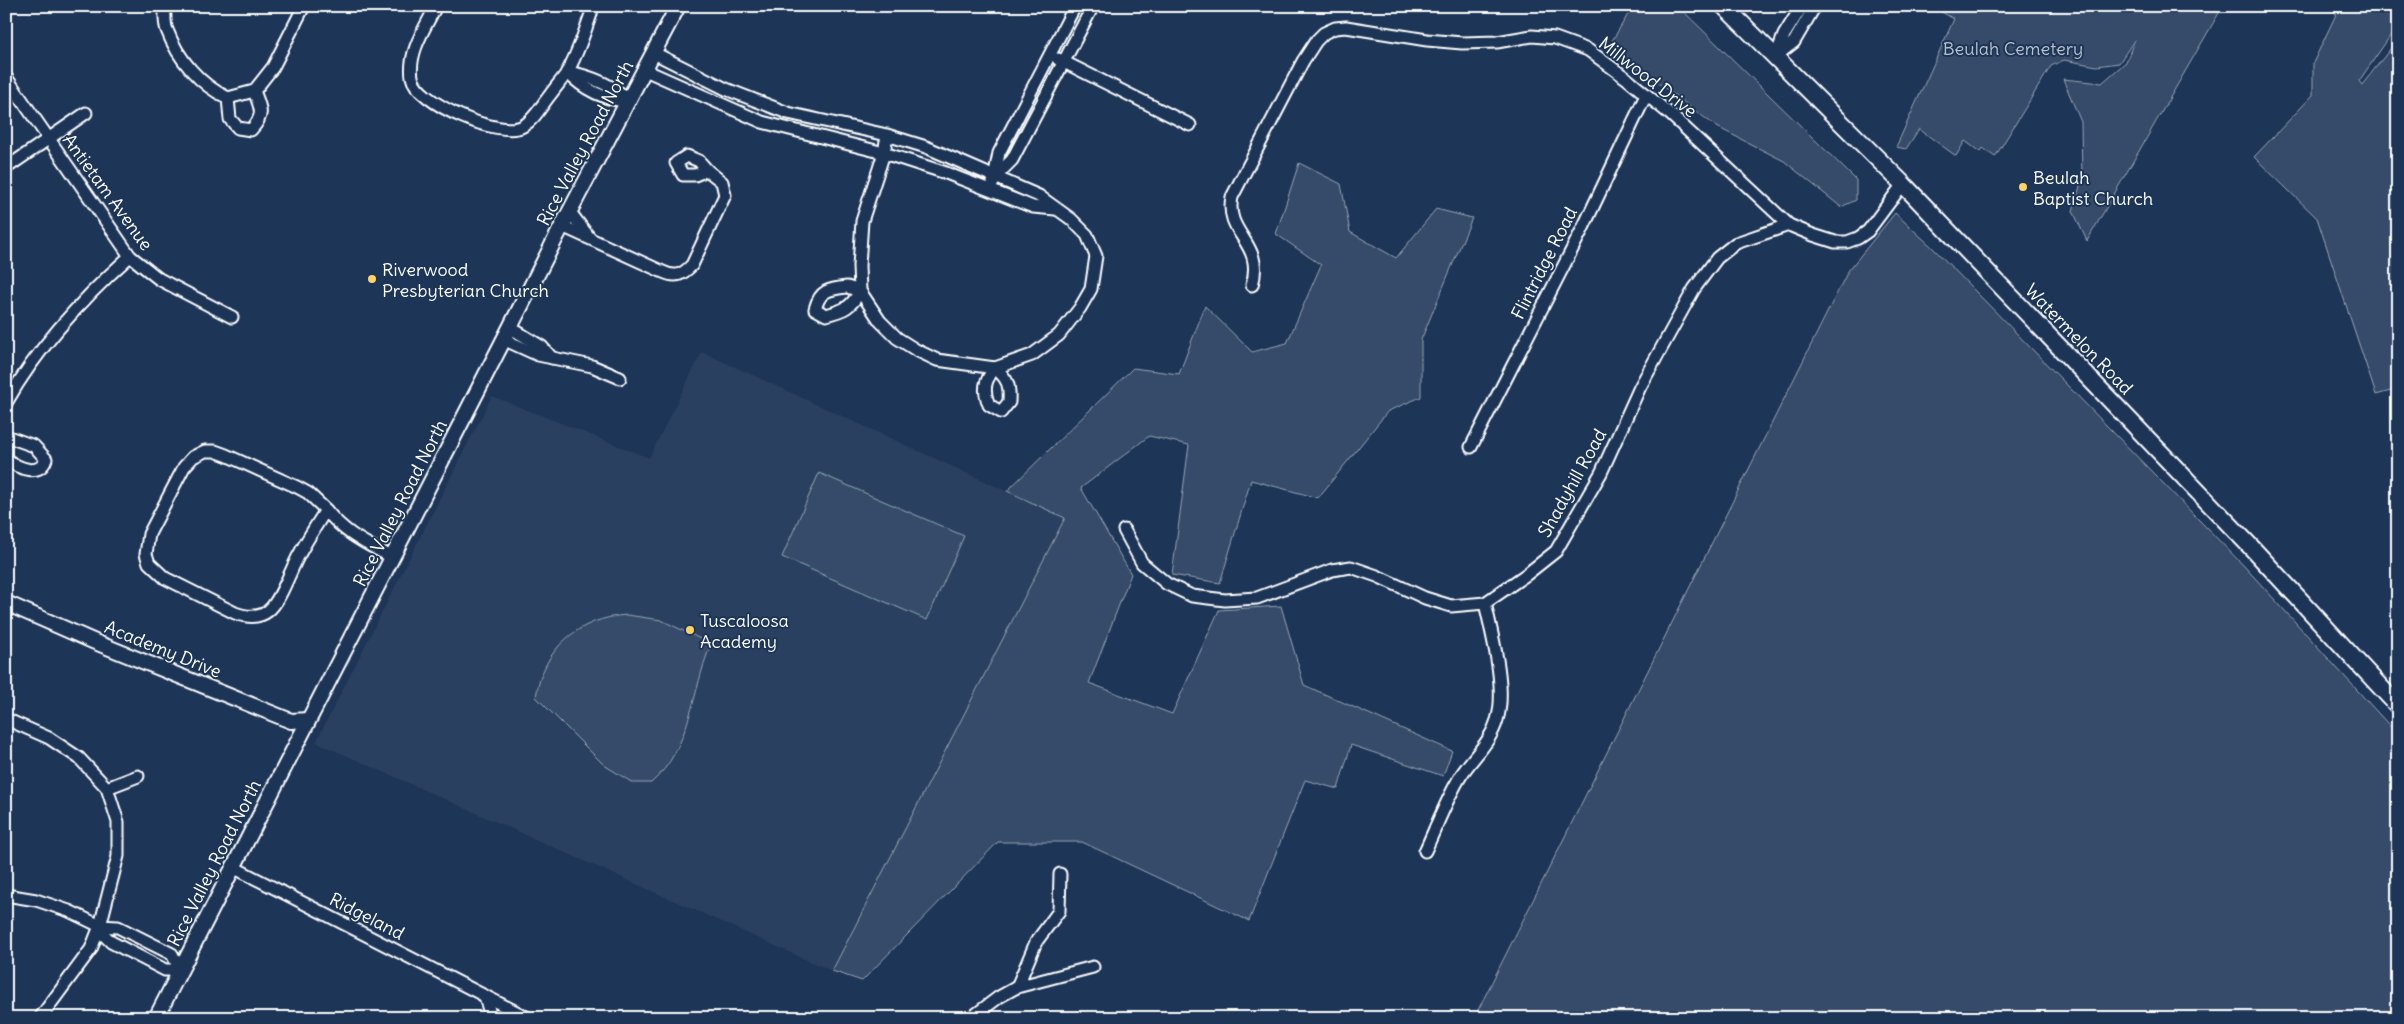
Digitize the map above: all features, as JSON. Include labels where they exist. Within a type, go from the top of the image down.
[{"type":"main road","name":"Watermelon Road","points":[[1724,6],[1903,184],[2252,548],[2398,706]]},
{"type":"street","points":[[165,6],[166,28],[189,67],[212,91],[228,98],[254,91],[273,67],[304,6]]},
{"type":"street","points":[[436,6],[412,56],[412,78],[417,89],[436,104],[499,129],[510,130],[521,127],[531,121],[567,72],[591,14],[592,6]]},
{"type":"street","name":"Rice Valley Road North","points":[[156,1018],[562,226],[678,6]]},
{"type":"street","points":[[990,191],[996,176],[999,153],[1075,6]]},
{"type":"street","points":[[996,176],[1012,160],[1093,6]]},
{"type":"street","points":[[1776,56],[1784,35],[1802,6]]},
{"type":"street","points":[[1776,56],[1794,42],[1815,6]]},
{"type":"street","name":"Millwood Drive","points":[[1252,285],[1256,272],[1255,260],[1251,249],[1232,219],[1230,208],[1232,197],[1303,61],[1316,41],[1335,28],[1358,27],[1427,40],[1462,43],[1497,42],[1532,36],[1555,38],[1588,50],[1671,115],[1789,225],[1813,236],[1835,242],[1847,242],[1858,238],[1868,231],[1903,184]]},
{"type":"street","points":[[654,53],[726,89],[788,113],[887,135],[926,147],[1039,196],[1071,219],[1088,235],[1096,256],[1090,289],[1080,308],[1059,335],[1032,355],[995,368],[937,360],[897,338],[880,321],[860,291],[859,266],[862,221],[884,153],[887,135]]},
{"type":"street","points":[[1050,55],[1190,125]]},
{"type":"street","points":[[645,70],[762,122],[884,153],[946,173],[1033,207],[1055,209]]},
{"type":"street","points":[[567,72],[578,83],[612,100],[629,101]]},
{"type":"street","name":"Antietam Avenue","points":[[6,77],[130,256],[159,278],[232,317]]},
{"type":"street","points":[[228,98],[230,119],[238,128],[251,130],[260,120],[261,108],[254,91]]},
{"type":"street","name":"Flintridge Road","points":[[1471,447],[1583,228],[1646,95]]},
{"type":"street","points":[[6,168],[86,113]]},
{"type":"street","points":[[562,226],[668,274],[683,274],[692,265],[724,195],[722,182],[707,170]]},
{"type":"street","points":[[570,212],[590,238]]},
{"type":"street","name":"Shadyhill Road","points":[[1124,530],[1142,563],[1167,584],[1192,596],[1225,600],[1257,598],[1332,570],[1350,567],[1377,576],[1425,598],[1451,606],[1484,603],[1527,574],[1556,550],[1601,473],[1640,387],[1694,289],[1717,258],[1736,243],[1789,225]]},
{"type":"street","points":[[6,403],[18,381],[60,326],[100,283],[130,256]]},
{"type":"street","points":[[508,334],[542,347],[552,358],[592,366],[620,378]]},
{"type":"street","points":[[6,436],[34,446],[46,459],[38,470],[25,469],[6,460]]},
{"type":"street","points":[[326,510],[300,553],[278,598],[268,611],[257,617],[235,613],[165,578],[149,563],[146,554],[149,534],[184,467],[193,457],[205,451],[215,451],[308,493],[326,510],[340,526],[356,539],[393,558]]},
{"type":"street","points":[[1426,851],[1463,772],[1484,748],[1497,720],[1500,695],[1494,646],[1484,603]]},
{"type":"street","name":"Academy Drive","points":[[6,604],[291,721],[308,720]]},
{"type":"street","points":[[6,719],[60,744],[79,758],[107,788],[118,822],[118,856],[100,926],[91,949],[40,1018]]},
{"type":"street","points":[[107,788],[138,776]]},
{"type":"street","name":"Ridgeland","points":[[233,867],[528,1018]]},
{"type":"street","points":[[1017,987],[1036,942],[1059,911],[1060,874]]},
{"type":"street","points":[[6,895],[44,903],[100,926],[118,927],[172,954],[180,970],[165,970],[112,942],[105,936],[100,926]]},
{"type":"street","points":[[971,1018],[999,997],[1017,987],[1094,967]]},
{"type":"street","points":[[484,996],[491,1018]]},
{"type":"shaded area","name":"Tuscaloosa Academy","points":[[702,352],[1065,518],[832,971],[316,742],[492,396],[649,458]]},
{"type":"green space","points":[[1633,6],[1678,6],[1856,180],[1856,200],[1841,207],[1784,161],[1717,127],[1609,46]]},
{"type":"green space","name":"Beulah Cemetery","points":[[1931,6],[2223,6],[2087,241],[2073,211],[2082,179],[2081,122],[2063,79],[2102,83],[2126,62],[2135,39],[2119,63],[2097,66],[2064,60],[2051,66],[1995,157],[1983,148],[1980,152],[1965,141],[1956,156],[1919,129],[1906,149],[1896,147],[1954,19]]},
{"type":"green space","points":[[2340,6],[2398,7],[2398,21],[2395,29],[2359,81],[2362,85],[2398,39],[2398,389],[2376,395],[2317,218],[2254,157],[2313,95],[2313,63]]},
{"type":"green space","points":[[1299,163],[1341,184],[1350,232],[1396,258],[1436,209],[1472,218],[1421,340],[1421,397],[1388,411],[1318,498],[1251,480],[1220,583],[1172,575],[1189,445],[1149,436],[1081,488],[1131,574],[1089,683],[1172,714],[1219,610],[1281,606],[1304,685],[1452,751],[1443,776],[1351,745],[1338,789],[1305,780],[1249,921],[1082,842],[998,842],[862,981],[832,971],[1065,518],[1007,491],[1133,368],[1179,374],[1205,306],[1252,352],[1287,343],[1321,265],[1276,234]]},
{"type":"green space","points":[[1895,213],[1933,248],[2244,566],[2398,735],[2398,1018],[1474,1018],[1848,271]]},
{"type":"green space","points":[[819,473],[964,536],[927,620],[782,557]]},
{"type":"green space","points":[[627,615],[661,620],[711,644],[683,736],[675,753],[651,783],[633,783],[604,765],[536,697],[546,664],[555,650],[566,639],[579,629],[594,622],[610,617]]},
{"type":"place","name":"Beulah Baptist Church","points":[[2023,187]]},
{"type":"place","name":"Riverwood Presbyterian Church","points":[[372,279]]},
{"type":"place","name":"Tuscaloosa Academy","points":[[690,630]]}]
